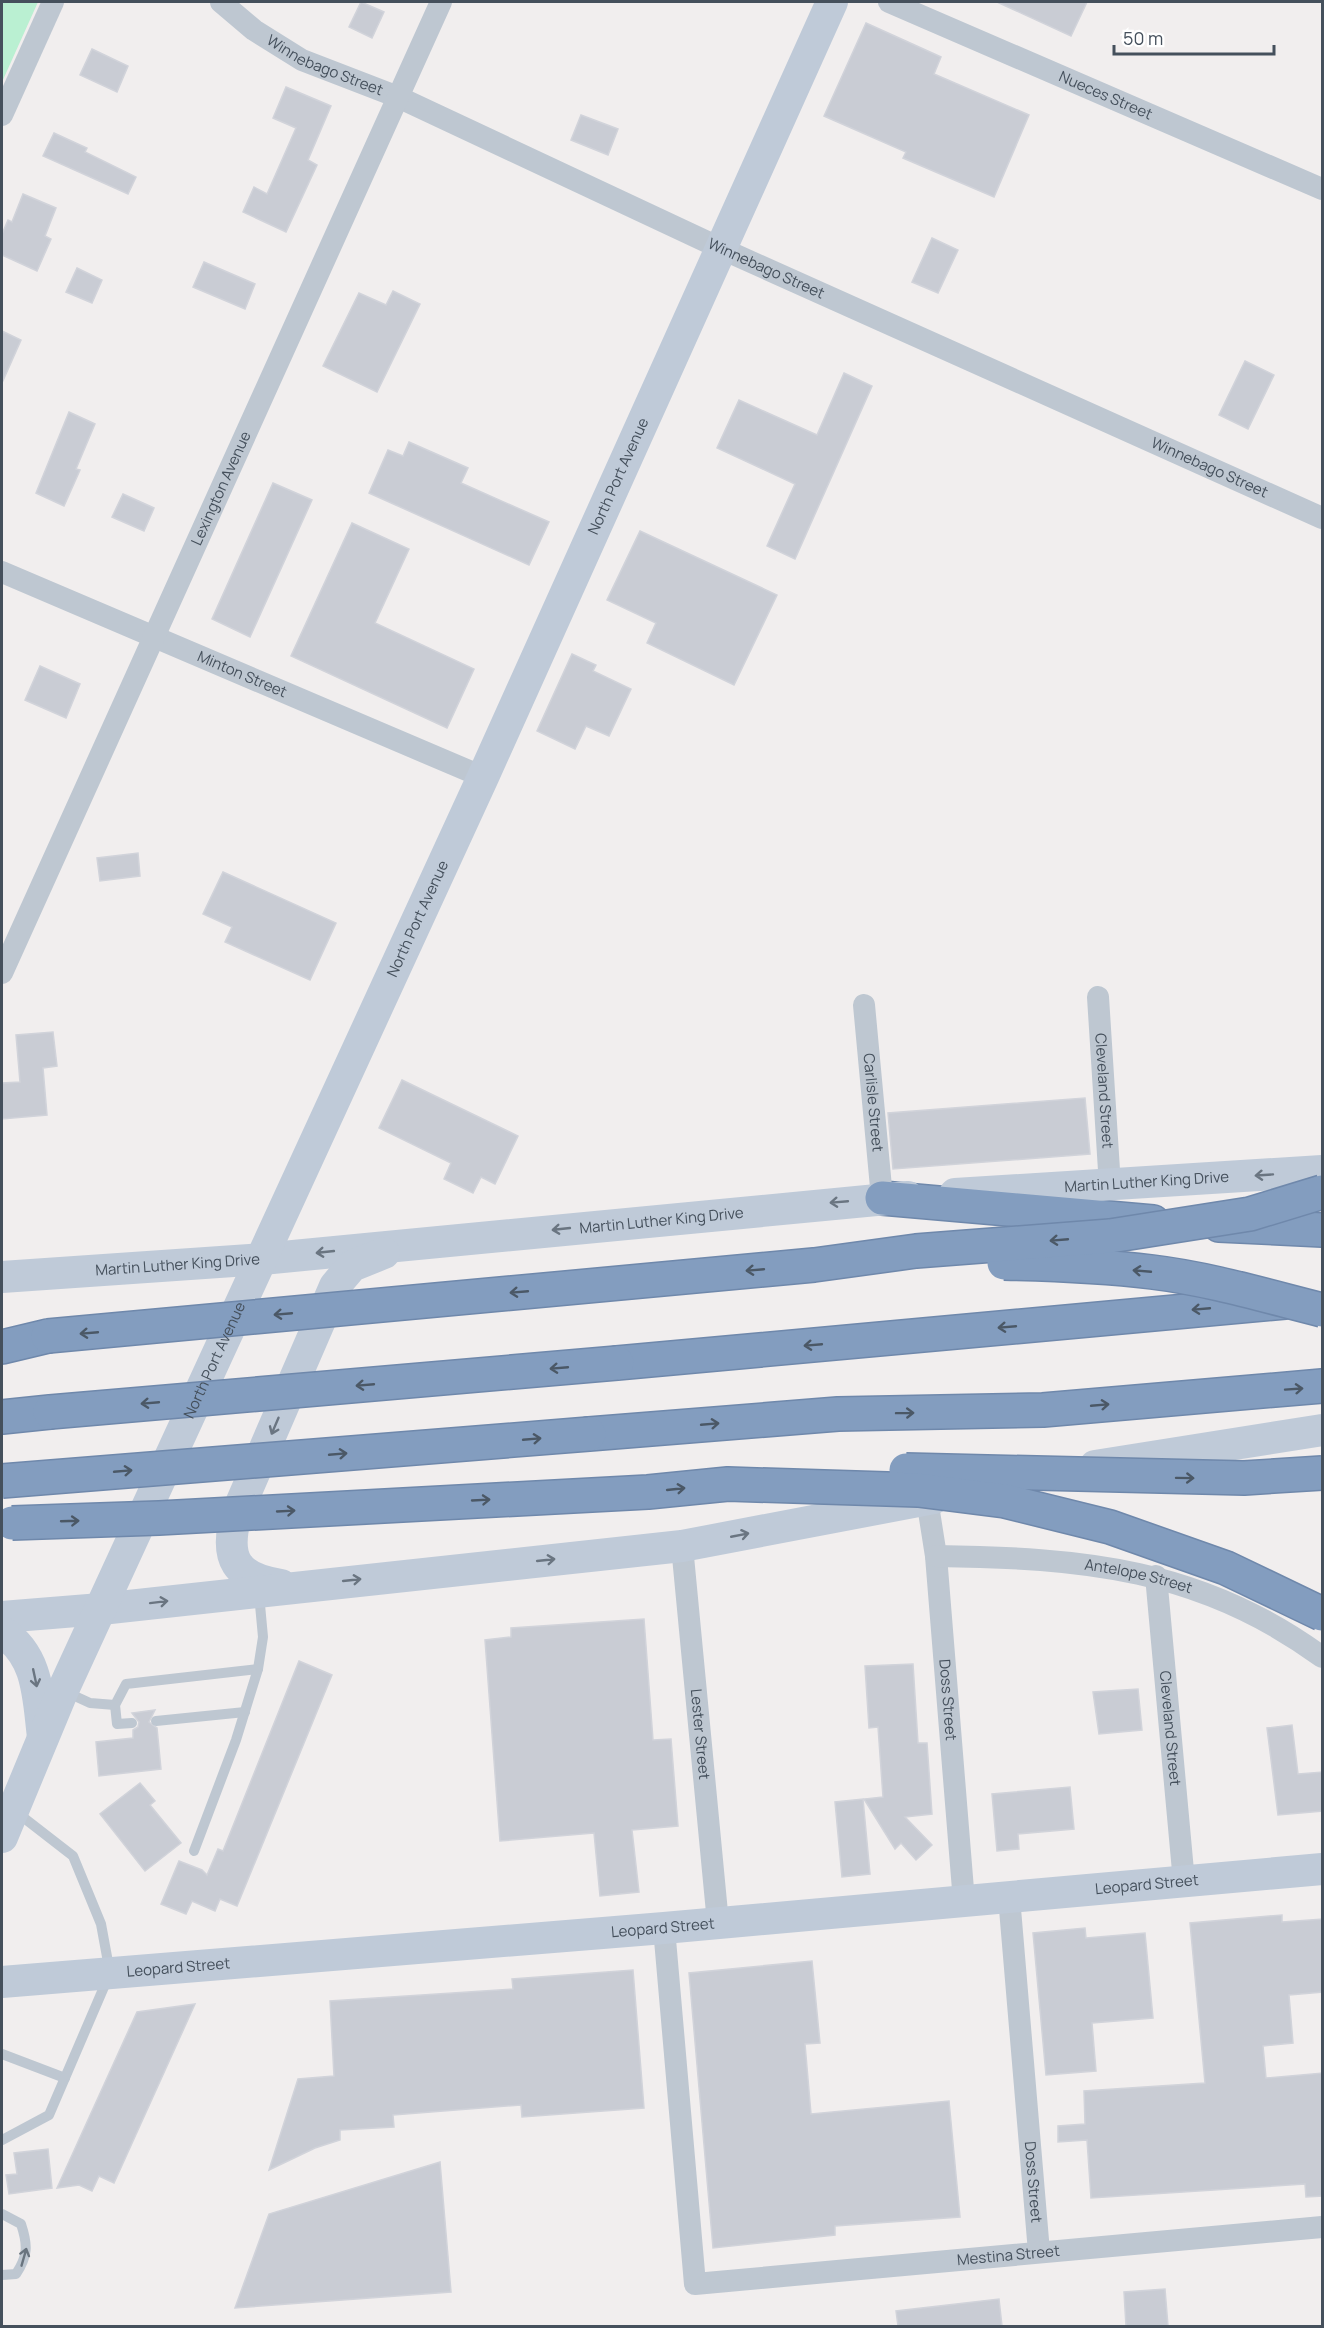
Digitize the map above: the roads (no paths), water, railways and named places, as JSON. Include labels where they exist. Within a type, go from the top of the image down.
[{"type":"highway","points":[[2,1340],[814,1265],[916,1251],[1110,1236],[1250,1214],[1323,1192]]},
{"type":"highway","points":[[882,1198],[1107,1220],[1323,1230]]},
{"type":"highway","points":[[814,1265],[1063,1264],[1154,1272],[1232,1287],[1323,1310]]},
{"type":"highway","points":[[2,1417],[1323,1298]]},
{"type":"highway","points":[[2,1347],[48,1336]]},
{"type":"highway","points":[[2,1481],[838,1414],[1043,1410],[1323,1386]]},
{"type":"highway","points":[[7,1523],[159,1518],[648,1492],[826,1471],[921,1469],[1114,1477],[1244,1478],[1323,1473]]},
{"type":"highway","points":[[728,1484],[918,1490],[1005,1501],[1110,1527],[1216,1564],[1323,1614]]},
{"type":"main road","name":"North Port Avenue","points":[[6,1817],[483,777],[832,2]]},
{"type":"main road","name":"Martin Luther King Drive","points":[[2,1277],[262,1259],[882,1198],[1110,1186],[1323,1171]]},
{"type":"main road","points":[[274,1589],[248,1575],[234,1558],[229,1540],[236,1515],[335,1286],[352,1266],[372,1256],[417,1243]]},
{"type":"main road","points":[[2,1617],[101,1609],[682,1546],[1033,1477],[1323,1430]]},
{"type":"main road","points":[[2,1632],[14,1640],[32,1666],[43,1737]]},
{"type":"main road","name":"Leopard Street","points":[[2,1982],[664,1928],[1323,1869]]},
{"type":"street","points":[[2,115],[53,2]]},
{"type":"street","name":"Winnebago Street","points":[[221,2],[254,30],[302,60],[398,97],[720,248],[1323,518]]},
{"type":"street","name":"Lexington Avenue","points":[[2,973],[441,2]]},
{"type":"street","name":"Nueces Street","points":[[889,2],[1323,189]]},
{"type":"street","name":"Minton Street","points":[[2,572],[483,777]]},
{"type":"street","name":"Cleveland Street","points":[[1098,997],[1110,1186]]},
{"type":"street","name":"Carlisle Street","points":[[864,1005],[882,1198]]},
{"type":"street","name":"Doss Street","points":[[927,1499],[936,1556],[964,1902]]},
{"type":"street","name":"Lester Street","points":[[682,1546],[718,1923]]},
{"type":"street","name":"Antelope Street","points":[[936,1556],[1003,1557],[1085,1564],[1156,1576],[1245,1609],[1291,1634],[1323,1658]]},
{"type":"street","name":"Cleveland Street","points":[[1156,1576],[1184,1882]]},
{"type":"street","name":"Doss Street","points":[[1009,1898],[1039,2252]]},
{"type":"street","name":"Mestina Street","points":[[664,1928],[695,2284],[1323,2227]]},
{"type":"lane","points":[[194,1851],[245,1712],[258,1669],[274,1589]]},
{"type":"lane","points":[[132,1723],[117,1724],[114,1705],[126,1684],[258,1669]]},
{"type":"lane","points":[[63,1690],[90,1703],[114,1705]]},
{"type":"lane","points":[[156,1721],[245,1712]]},
{"type":"lane","points":[[2,2140],[49,2115],[110,1973],[101,1924],[73,1856],[6,1817]]},
{"type":"lane","points":[[2,2054],[65,2078]]},
{"type":"lane","points":[[2,2214],[21,2224],[27,2243],[25,2260],[16,2274],[2,2275]]}]
